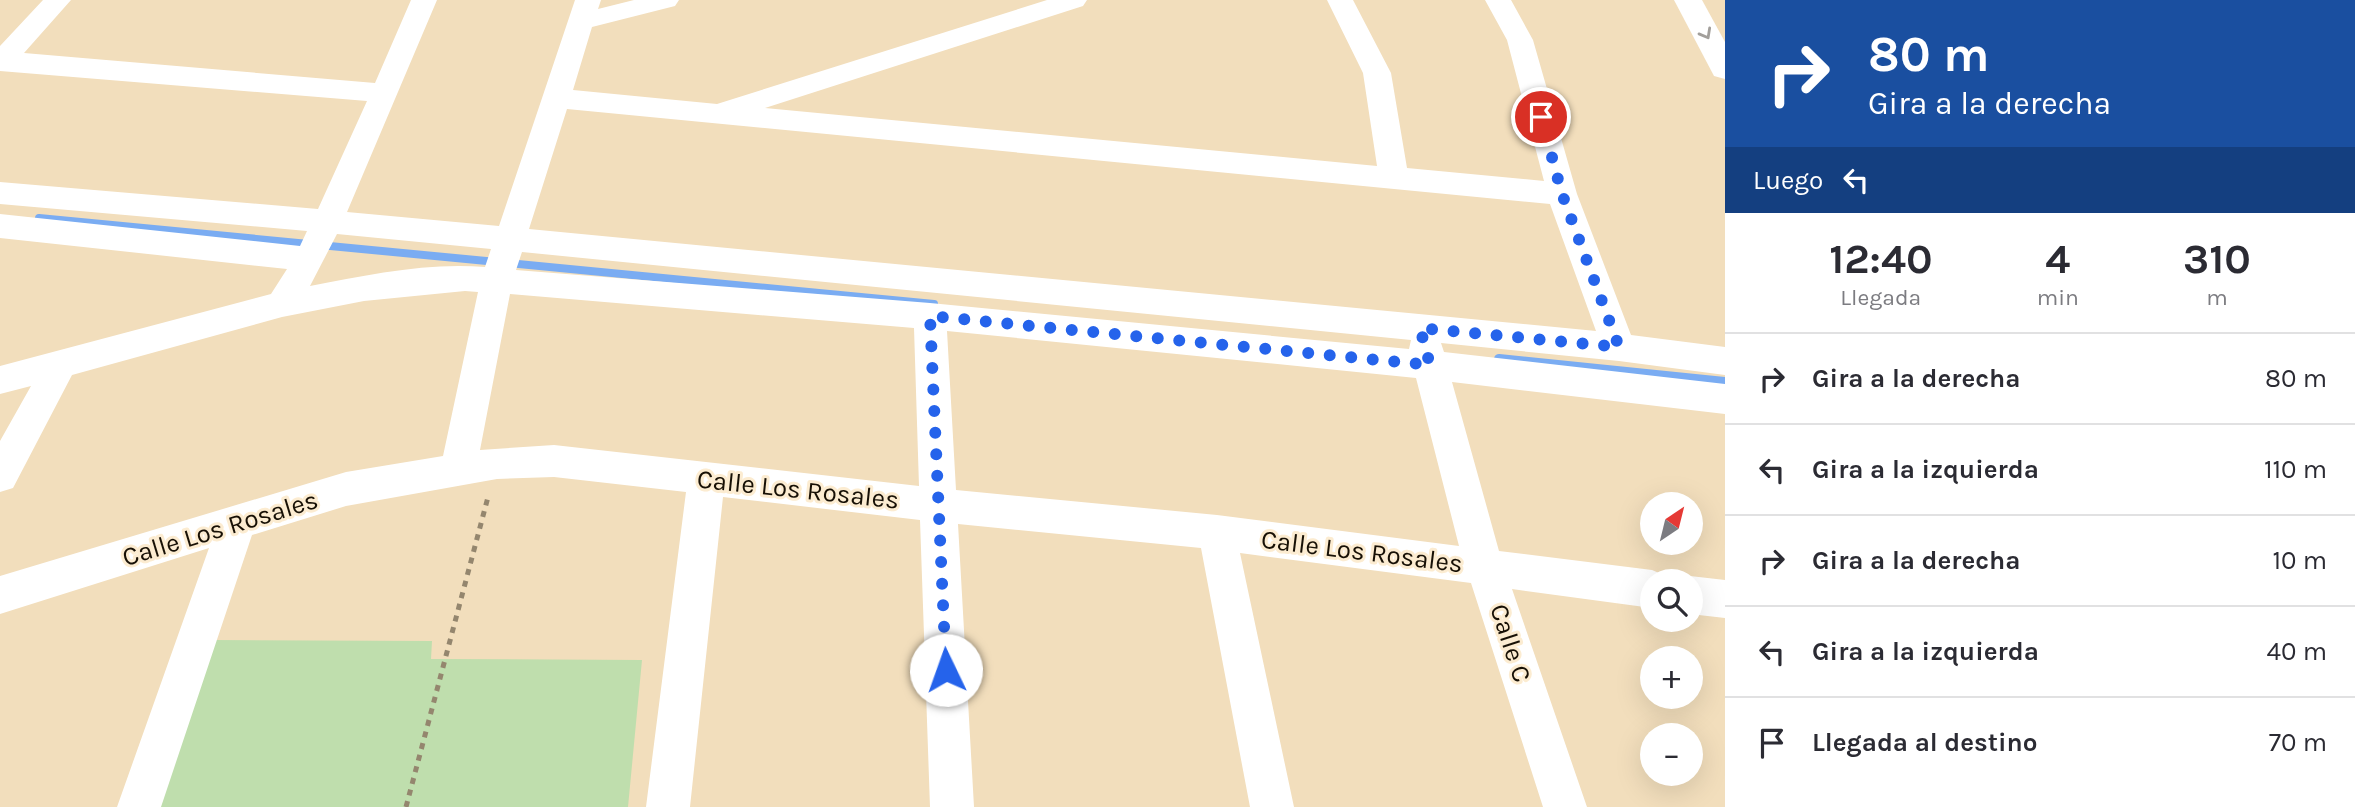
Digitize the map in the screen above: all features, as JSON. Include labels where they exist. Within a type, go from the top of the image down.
[{"type":"street","points":[[1,61],[58,0]]},
{"type":"street","points":[[282,304],[318,238],[424,0]]},
{"type":"street","points":[[458,469],[503,261],[584,11],[666,0]]},
{"type":"street","points":[[710,115],[1074,0]]},
{"type":"street","points":[[1340,0],[1377,73],[1394,178]]},
{"type":"street","points":[[1498,0],[1520,40],[1562,194],[1619,347]]},
{"type":"street","points":[[1688,0],[1725,69]]},
{"type":"street","points":[[1,61],[384,93]]},
{"type":"street","points":[[556,98],[710,115],[1562,194]]},
{"type":"street","points":[[0,193],[318,238],[930,316],[1425,346],[1619,347],[1725,361]]},
{"type":"street","points":[[0,226],[318,238]]},
{"type":"street","points":[[0,380],[282,304],[364,288],[427,280],[503,261],[1425,346],[1634,386],[1725,399]]},
{"type":"street","points":[[930,316],[952,807]]},
{"type":"street","name":"Calle C","points":[[1425,346],[1469,517],[1565,807]]},
{"type":"street","points":[[0,476],[60,365]]},
{"type":"street","name":"Calle Los Rosales","points":[[0,595],[346,489],[497,463],[554,461],[938,505],[1217,532],[1640,587]]},
{"type":"street","points":[[668,807],[706,479]]},
{"type":"street","points":[[139,807],[237,523]]},
{"type":"street","points":[[1217,532],[1272,807]]},
{"type":"street","points":[[1703,596],[1725,599]]},
{"type":"path","points":[[406,807],[497,463]]},
{"type":"green space","points":[[213,640],[432,641],[431,659],[642,660],[628,807],[156,807]]},
{"type":"waterway","points":[[39,218],[934,304]]},
{"type":"waterway","points":[[1499,359],[1725,382]]},
{"type":"route","points":[[946,670],[930,316],[1430,365],[1420,328],[1619,347],[1562,194],[1541,117]]}]
